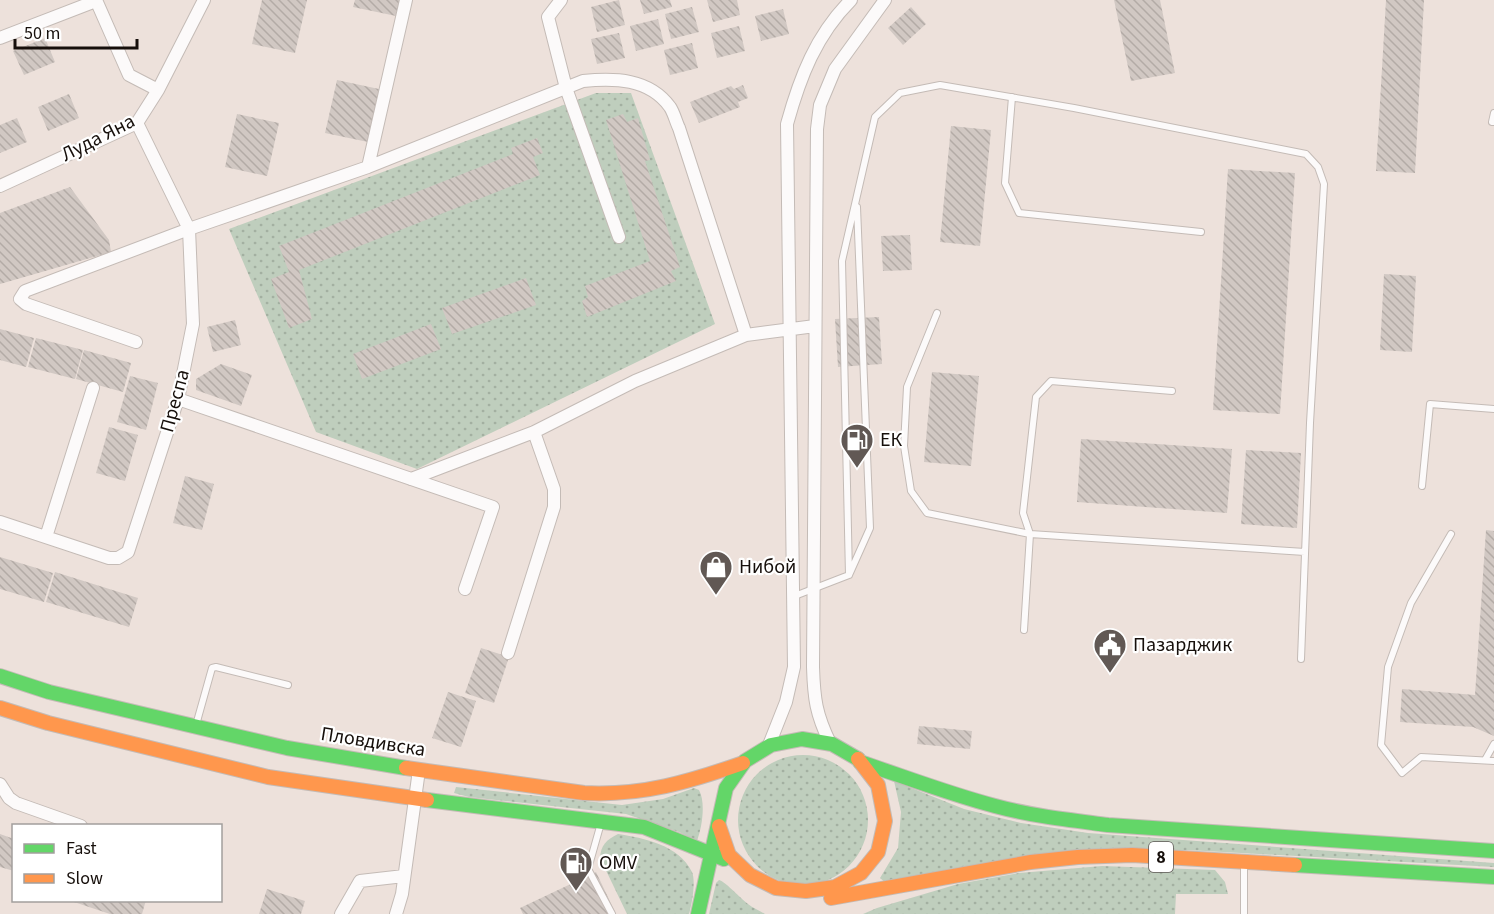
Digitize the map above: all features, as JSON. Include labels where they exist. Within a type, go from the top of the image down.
[{"type":"main road","name":"Пловдивска","points":[[0,676],[49,692],[287,748],[419,770],[584,793],[648,792],[743,763]]},
{"type":"main road","points":[[0,708],[48,723],[268,777],[415,799],[644,827],[730,861]]},
{"type":"main road","name":"8","points":[[831,898],[843,893],[863,877],[877,856],[883,838],[885,819],[880,794],[860,762],[846,751],[830,743],[800,738],[769,745],[743,763],[724,792],[719,814],[722,844],[742,879],[769,897],[800,903],[811,903],[1019,864],[1078,857],[1132,855],[1494,877]]},
{"type":"main road","name":"8","points":[[860,762],[968,798],[1014,811],[1059,819],[1108,825],[1494,850]]},
{"type":"main road","name":"8","points":[[698,914],[719,826]]},
{"type":"street","points":[[0,38],[96,0],[129,75],[159,90]]},
{"type":"street","name":"Луда Яна","points":[[0,186],[137,123],[159,90],[204,0]]},
{"type":"street","points":[[368,167],[406,0]]},
{"type":"street","points":[[561,0],[548,17],[566,88],[619,237]]},
{"type":"street","points":[[769,745],[780,720],[794,667],[787,124],[795,93],[810,55],[839,12],[851,0]]},
{"type":"street","points":[[830,743],[818,719],[813,667],[817,129],[820,105],[835,69],[885,0]]},
{"type":"street","points":[[136,342],[26,304],[20,298],[25,291],[189,229],[368,167],[583,81],[609,78],[627,80],[656,93],[670,107],[679,128],[746,335]]},
{"type":"street","name":"Преспа","points":[[0,522],[109,558],[118,558],[128,552],[178,399],[193,324],[189,229],[137,123]]},
{"type":"street","points":[[411,479],[534,432],[635,381],[746,335],[815,326]]},
{"type":"street","points":[[45,537],[93,388]]},
{"type":"street","points":[[178,399],[493,507],[465,589]]},
{"type":"street","points":[[508,653],[555,507],[554,489],[534,432]]},
{"type":"street","points":[[396,914],[402,894],[419,770]]},
{"type":"street","points":[[0,784],[9,798],[16,803],[78,824]]},
{"type":"street","points":[[341,914],[360,881],[404,876]]},
{"type":"lane","points":[[849,575],[842,261],[875,117],[900,93],[940,85],[1074,108],[1306,154],[1318,167],[1324,184],[1310,423],[1301,659]]},
{"type":"lane","points":[[1012,97],[1005,183],[1019,213],[1201,232]]},
{"type":"lane","points":[[1494,113],[1494,122]]},
{"type":"lane","points":[[792,597],[849,575],[870,528],[856,198]]},
{"type":"lane","points":[[937,313],[907,387],[904,446],[911,491],[927,513],[1030,534],[1305,552]]},
{"type":"lane","points":[[1024,630],[1030,534],[1023,513],[1036,396],[1051,381],[1172,391]]},
{"type":"lane","points":[[1422,486],[1430,404],[1494,409]]},
{"type":"lane","points":[[1451,534],[1411,603],[1388,668],[1381,745],[1402,773],[1421,757],[1494,761]]},
{"type":"lane","points":[[195,726],[212,668],[216,667],[288,685]]},
{"type":"lane","points":[[1485,760],[1494,744]]},
{"type":"lane","points":[[601,821],[588,869],[612,914]]},
{"type":"lane","points":[[1244,861],[1244,914]]},
{"type":"green space","points":[[596,93],[631,93],[715,324],[417,469],[316,432],[229,229]]},
{"type":"green space","points":[[803,755],[828,760],[849,774],[863,795],[868,820],[863,845],[849,866],[828,880],[803,885],[778,880],[757,866],[743,845],[738,820],[743,795],[757,774],[778,760]]},
{"type":"green space","points":[[894,781],[964,809],[1021,823],[1088,833],[1494,863],[1494,867],[1188,850],[887,884],[880,878],[898,848],[901,812]]},
{"type":"green space","points":[[456,787],[622,805],[663,799],[694,788],[699,790],[701,795],[702,822],[697,841],[679,832],[626,814],[469,797],[454,793]]},
{"type":"green space","points":[[618,834],[660,844],[679,855],[692,872],[694,881],[689,914],[627,914],[600,858],[605,843]]},
{"type":"green space","points":[[1102,866],[1215,870],[1225,882],[1228,894],[1176,894],[1175,914],[863,914],[958,884],[1019,873]]},
{"type":"green space","points":[[719,880],[765,914],[709,914],[716,883]]},
{"type":"building","points":[[262,0],[307,0],[295,53],[252,44]]},
{"type":"building","points":[[355,0],[400,0],[396,16],[353,7]]},
{"type":"building","points":[[619,0],[625,25],[597,32],[591,7]]},
{"type":"building","points":[[640,0],[670,0],[672,7],[644,14]]},
{"type":"building","points":[[707,0],[737,0],[740,15],[713,22]]},
{"type":"building","points":[[1114,0],[1160,0],[1175,73],[1131,81]]},
{"type":"building","points":[[1386,0],[1424,0],[1415,173],[1376,171]]},
{"type":"building","points":[[692,7],[699,32],[671,39],[665,14]]},
{"type":"building","points":[[911,7],[926,24],[903,45],[888,28]]},
{"type":"building","points":[[783,9],[789,34],[761,41],[755,16]]},
{"type":"building","points":[[658,19],[664,44],[636,51],[630,26]]},
{"type":"building","points":[[739,26],[745,51],[717,58],[711,33]]},
{"type":"building","points":[[619,33],[625,58],[597,64],[591,39]]},
{"type":"building","points":[[45,38],[55,62],[24,75],[13,51]]},
{"type":"building","points":[[692,43],[698,68],[670,75],[664,50]]},
{"type":"building","points":[[337,80],[379,89],[368,142],[325,133]]},
{"type":"building","points":[[743,85],[748,98],[738,102],[740,107],[699,123],[690,102],[731,86],[734,89]]},
{"type":"building","points":[[69,94],[79,118],[48,131],[38,107]]},
{"type":"building","points":[[237,114],[279,123],[267,176],[225,167]]},
{"type":"building","points":[[623,114],[627,122],[638,118],[650,160],[645,161],[680,267],[671,271],[676,281],[587,317],[582,301],[588,297],[585,286],[650,261],[606,120]]},
{"type":"building","points":[[17,118],[27,142],[0,153],[0,125]]},
{"type":"building","points":[[951,126],[991,130],[980,246],[940,242]]},
{"type":"building","points":[[537,138],[543,153],[533,157],[540,175],[299,270],[312,319],[289,328],[271,279],[289,272],[279,246],[513,154],[511,148]]},
{"type":"building","points":[[1228,169],[1295,173],[1280,414],[1213,410]]},
{"type":"building","points":[[70,187],[109,240],[111,252],[0,284],[0,213]]},
{"type":"building","points":[[910,235],[912,270],[883,271],[881,236]]},
{"type":"building","points":[[1384,274],[1416,276],[1412,352],[1380,350]]},
{"type":"building","points":[[526,278],[536,305],[452,334],[442,308]]},
{"type":"building","points":[[879,317],[882,364],[838,367],[835,319]]},
{"type":"building","points":[[235,320],[241,345],[213,352],[207,327]]},
{"type":"building","points":[[431,324],[441,349],[362,379],[353,354]]},
{"type":"building","points":[[0,329],[34,338],[26,367],[0,360]]},
{"type":"building","points":[[36,338],[83,350],[75,379],[28,367]]},
{"type":"building","points":[[84,350],[131,363],[123,392],[76,379]]},
{"type":"building","points":[[221,364],[252,375],[241,406],[196,390],[196,379]]},
{"type":"building","points":[[932,372],[979,376],[971,466],[924,462]]},
{"type":"building","points":[[130,376],[158,383],[146,430],[117,422]]},
{"type":"building","points":[[109,427],[138,435],[125,481],[96,473]]},
{"type":"building","points":[[1081,439],[1232,449],[1227,513],[1077,502]]},
{"type":"building","points":[[1246,450],[1301,453],[1297,528],[1241,524]]},
{"type":"building","points":[[185,476],[214,484],[202,530],[173,523]]},
{"type":"building","points":[[1486,530],[1494,531],[1494,736],[1473,727],[1400,722],[1402,689],[1475,695]]},
{"type":"building","points":[[0,557],[53,573],[44,602],[0,589]]},
{"type":"building","points":[[55,572],[138,598],[129,627],[46,602]]},
{"type":"building","points":[[481,648],[509,657],[494,703],[465,693]]},
{"type":"building","points":[[448,692],[476,701],[461,747],[432,738]]},
{"type":"building","points":[[919,726],[972,731],[970,749],[917,744]]},
{"type":"building","points":[[0,834],[12,838],[12,870],[0,867]]},
{"type":"building","points":[[596,872],[615,912],[611,914],[523,914],[520,908]]},
{"type":"building","points":[[267,889],[305,901],[301,914],[259,914]]},
{"type":"building","points":[[74,902],[145,902],[142,914],[110,914]]},
{"type":"traffic: fast","points":[[0,676],[49,692],[287,748],[406,768]]},
{"type":"traffic: fast","points":[[698,914],[726,788],[745,761],[771,745],[802,739],[832,744],[858,759]]},
{"type":"traffic: fast","points":[[860,762],[978,801],[1065,819],[1108,825],[1494,851]]},
{"type":"traffic: fast","points":[[427,800],[644,827],[724,859]]},
{"type":"traffic: fast","points":[[1295,865],[1494,877]]},
{"type":"traffic: slow","points":[[0,708],[48,723],[268,777],[427,800]]},
{"type":"traffic: slow","points":[[719,826],[729,855],[750,875],[776,888],[806,891],[835,887],[861,873],[878,852],[885,821],[878,785],[858,759]]},
{"type":"traffic: slow","points":[[406,768],[584,793],[605,793],[665,786],[743,763]]},
{"type":"traffic: slow","points":[[831,898],[1031,862],[1078,857],[1132,855],[1295,865]]},
{"type":"place","name":"ЕК","points":[[857,469]]},
{"type":"place","name":"Нибой","points":[[716,596]]},
{"type":"place","name":"Пазарджик","points":[[1110,674]]},
{"type":"place","name":"OMV","points":[[576,892]]}]
